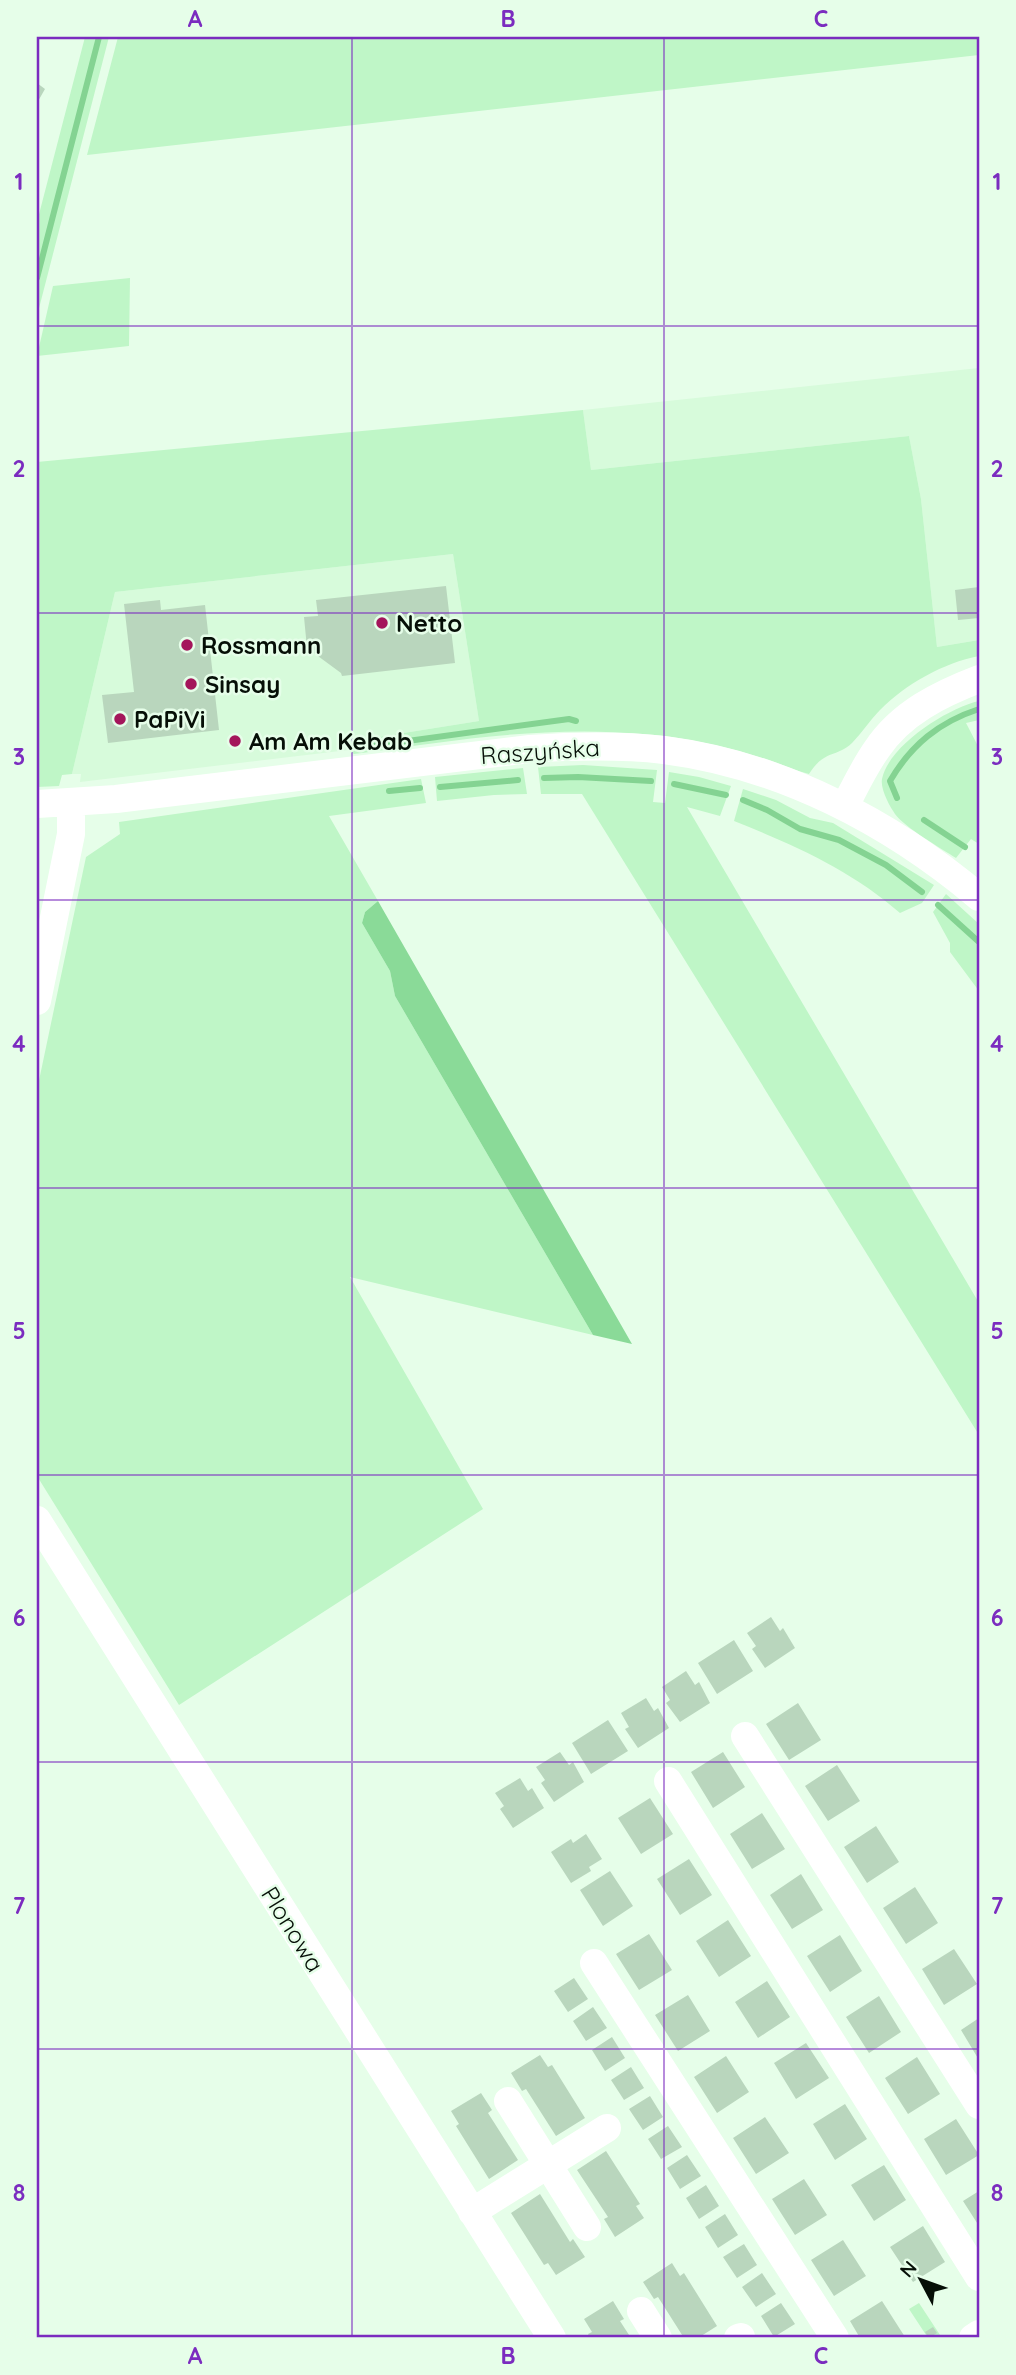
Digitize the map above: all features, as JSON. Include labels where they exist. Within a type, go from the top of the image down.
[{"type":"street","points":[[845,806],[878,747],[896,726],[943,693],[979,679]]},
{"type":"street","name":"Raszyńska","points":[[37,804],[71,803],[504,752],[592,746],[666,750],[713,760],[790,783],[845,806],[926,856],[979,897]]},
{"type":"street","points":[[37,1001],[71,834],[71,803]]},
{"type":"street","name":"Plonowa","points":[[37,1520],[552,2338]]},
{"type":"street","points":[[745,1736],[979,2105]]},
{"type":"street","points":[[668,1781],[979,2277]]},
{"type":"street","points":[[594,1963],[835,2338]]},
{"type":"street","points":[[508,2101],[587,2227]]},
{"type":"street","points":[[472,2212],[607,2128]]},
{"type":"street","points":[[640,2311],[658,2338]]},
{"type":"street","points":[[973,2338],[979,2334]]},
{"type":"shaded area","points":[[85,37],[109,37],[37,316],[37,222]]},
{"type":"shaded area","points":[[118,37],[979,37],[979,55],[87,155]]},
{"type":"shaded area","points":[[130,278],[129,346],[37,356],[53,286]]},
{"type":"shaded area","points":[[979,368],[979,640],[937,647],[921,499],[909,436],[591,470],[583,410]]},
{"type":"shaded area","points":[[583,410],[591,470],[909,436],[921,499],[937,647],[979,640],[979,656],[939,669],[901,692],[880,710],[852,743],[825,757],[809,774],[754,755],[706,743],[659,735],[607,732],[498,736],[354,754],[347,750],[365,748],[366,739],[479,721],[453,554],[115,592],[72,774],[62,775],[59,786],[37,787],[37,462]]},
{"type":"shaded area","points":[[453,554],[479,721],[366,739],[365,748],[80,782],[81,774],[72,774],[115,592]]},
{"type":"shaded area","points":[[979,701],[979,720],[966,723],[979,748],[979,844],[971,839],[956,858],[900,819],[886,798],[882,779],[887,766],[908,741],[952,711]]},
{"type":"shaded area","points":[[583,765],[657,770],[653,802],[665,803],[669,772],[731,786],[720,816],[687,807],[979,1303],[979,1435],[582,794],[541,794],[538,767]]},
{"type":"shaded area","points":[[523,768],[527,794],[437,801],[435,777]]},
{"type":"shaded area","points":[[421,779],[426,803],[329,816],[378,901],[365,912],[362,923],[390,971],[395,996],[593,1335],[350,1277],[483,1509],[179,1705],[37,1476],[37,1090],[86,857],[120,834],[119,822]]},
{"type":"shaded area","points":[[743,789],[776,800],[810,818],[833,823],[934,885],[922,903],[900,913],[842,871],[778,839],[734,821]]},
{"type":"shaded area","points":[[946,894],[979,924],[979,991],[950,952],[950,943],[933,912]]},
{"type":"shaded area","points":[[919,2303],[942,2338],[928,2338],[909,2309]]},
{"type":"green space","points":[[378,901],[632,1344],[593,1335],[395,996],[390,971],[362,923],[365,912]]},
{"type":"building","points":[[37,83],[45,89],[37,103]]},
{"type":"building","points":[[446,586],[455,663],[342,676],[307,648],[304,617],[318,616],[316,600]]},
{"type":"building","points":[[979,587],[979,618],[958,620],[955,590]]},
{"type":"building","points":[[160,600],[161,610],[205,605],[219,730],[108,743],[102,695],[134,692],[124,604]]},
{"type":"building","points":[[771,1617],[780,1631],[783,1628],[795,1648],[765,1668],[752,1649],[756,1646],[747,1633]]},
{"type":"building","points":[[734,1640],[753,1671],[717,1694],[698,1663]]},
{"type":"building","points":[[686,1671],[695,1685],[699,1682],[710,1703],[680,1722],[666,1703],[670,1700],[662,1687]]},
{"type":"building","points":[[646,1698],[654,1711],[658,1708],[669,1728],[638,1748],[625,1729],[629,1727],[621,1713]]},
{"type":"building","points":[[798,1703],[821,1740],[789,1760],[766,1724]]},
{"type":"building","points":[[608,1720],[628,1751],[591,1774],[572,1743]]},
{"type":"building","points":[[560,1752],[569,1765],[573,1762],[584,1782],[554,1802],[541,1783],[545,1780],[536,1767]]},
{"type":"building","points":[[723,1752],[745,1787],[713,1808],[691,1772]]},
{"type":"building","points":[[837,1765],[860,1801],[828,1821],[805,1786]]},
{"type":"building","points":[[520,1778],[528,1791],[532,1788],[544,1808],[513,1828],[500,1809],[504,1806],[495,1793]]},
{"type":"building","points":[[650,1798],[673,1834],[641,1854],[618,1818]]},
{"type":"building","points":[[762,1813],[785,1849],[752,1869],[730,1834]]},
{"type":"building","points":[[876,1826],[899,1862],[867,1883],[844,1847]]},
{"type":"building","points":[[586,1834],[602,1859],[589,1867],[591,1871],[571,1883],[551,1852],[571,1839],[573,1843]]},
{"type":"building","points":[[689,1859],[712,1895],[680,1915],[657,1879]]},
{"type":"building","points":[[610,1871],[633,1906],[603,1926],[580,1890]]},
{"type":"building","points":[[801,1874],[823,1910],[792,1929],[770,1895]]},
{"type":"building","points":[[915,1887],[938,1923],[906,1944],[883,1908]]},
{"type":"building","points":[[728,1920],[751,1956],[719,1977],[696,1941]]},
{"type":"building","points":[[649,1934],[672,1970],[639,1990],[616,1954]]},
{"type":"building","points":[[840,1935],[862,1971],[830,1992],[807,1956]]},
{"type":"building","points":[[954,1949],[977,1984],[944,2005],[922,1969]]},
{"type":"building","points":[[574,1978],[588,1999],[568,2012],[554,1991]]},
{"type":"building","points":[[767,1981],[790,2017],[758,2038],[735,2002]]},
{"type":"building","points":[[688,1995],[710,2031],[678,2051],[655,2015]]},
{"type":"building","points":[[879,1996],[901,2032],[869,2053],[846,2017]]},
{"type":"building","points":[[593,2007],[607,2028],[586,2041],[573,2021]]},
{"type":"building","points":[[979,2018],[979,2060],[961,2030]]},
{"type":"building","points":[[612,2037],[625,2058],[605,2071],[592,2050]]},
{"type":"building","points":[[806,2043],[829,2078],[796,2099],[774,2063]]},
{"type":"building","points":[[540,2055],[548,2067],[552,2065],[585,2118],[556,2136],[526,2089],[522,2091],[511,2073]]},
{"type":"building","points":[[726,2056],[749,2092],[717,2113],[694,2077]]},
{"type":"building","points":[[917,2057],[940,2094],[908,2114],[885,2078]]},
{"type":"building","points":[[631,2067],[644,2088],[624,2100],[611,2080]]},
{"type":"building","points":[[481,2093],[492,2110],[488,2113],[518,2160],[489,2179],[456,2126],[459,2124],[451,2111]]},
{"type":"building","points":[[650,2096],[663,2117],[643,2130],[629,2109]]},
{"type":"building","points":[[845,2104],[867,2139],[835,2160],[813,2124]]},
{"type":"building","points":[[765,2117],[789,2153],[756,2174],[733,2138]]},
{"type":"building","points":[[956,2119],[979,2155],[946,2175],[924,2139]]},
{"type":"building","points":[[668,2126],[682,2147],[661,2159],[648,2139]]},
{"type":"building","points":[[606,2151],[640,2204],[636,2206],[644,2218],[615,2237],[604,2219],[608,2217],[577,2170]]},
{"type":"building","points":[[687,2155],[701,2176],[680,2189],[667,2168]]},
{"type":"building","points":[[884,2165],[906,2200],[874,2221],[851,2185]]},
{"type":"building","points":[[804,2179],[827,2215],[795,2235],[772,2199]]},
{"type":"building","points":[[706,2185],[719,2206],[699,2219],[686,2198]]},
{"type":"building","points":[[979,2191],[979,2226],[963,2201]]},
{"type":"building","points":[[540,2194],[570,2242],[573,2239],[585,2257],[556,2275],[548,2263],[544,2265],[511,2213]]},
{"type":"building","points":[[725,2214],[738,2235],[718,2248],[705,2227]]},
{"type":"building","points":[[923,2226],[945,2262],[913,2282],[890,2247]]},
{"type":"building","points":[[843,2240],[866,2276],[834,2296],[811,2260]]},
{"type":"building","points":[[744,2244],[757,2265],[737,2278],[723,2257]]},
{"type":"building","points":[[672,2263],[680,2276],[684,2273],[717,2326],[698,2338],[684,2338],[658,2297],[654,2299],[643,2282]]},
{"type":"building","points":[[762,2273],[776,2294],[756,2307],[742,2287]]},
{"type":"building","points":[[613,2301],[624,2319],[620,2321],[631,2338],[590,2338],[588,2334],[592,2332],[584,2319]]},
{"type":"building","points":[[882,2301],[905,2337],[860,2338],[850,2321]]},
{"type":"building","points":[[781,2303],[795,2324],[774,2337],[761,2316]]},
{"type":"building","points":[[933,2327],[937,2333],[929,2338],[925,2332]]},
{"type":"waterway","points":[[37,278],[99,37]]},
{"type":"waterway","points":[[897,798],[890,781],[907,756],[939,728],[979,709]]},
{"type":"waterway","points":[[371,746],[569,719],[576,721]]},
{"type":"waterway","points":[[544,778],[651,781]]},
{"type":"waterway","points":[[440,787],[518,780]]},
{"type":"waterway","points":[[674,784],[726,795]]},
{"type":"waterway","points":[[389,791],[420,788]]},
{"type":"waterway","points":[[743,800],[800,829],[839,840],[886,865],[922,892]]},
{"type":"waterway","points":[[924,820],[965,847]]},
{"type":"waterway","points":[[938,905],[979,942]]},
{"type":"place","name":"Netto","points":[[382,623]]},
{"type":"place","name":"Rossmann","points":[[187,645]]},
{"type":"place","name":"Sinsay","points":[[191,684]]},
{"type":"place","name":"PaPiVi","points":[[120,719]]},
{"type":"place","name":"Am Am Kebab","points":[[235,741]]}]
